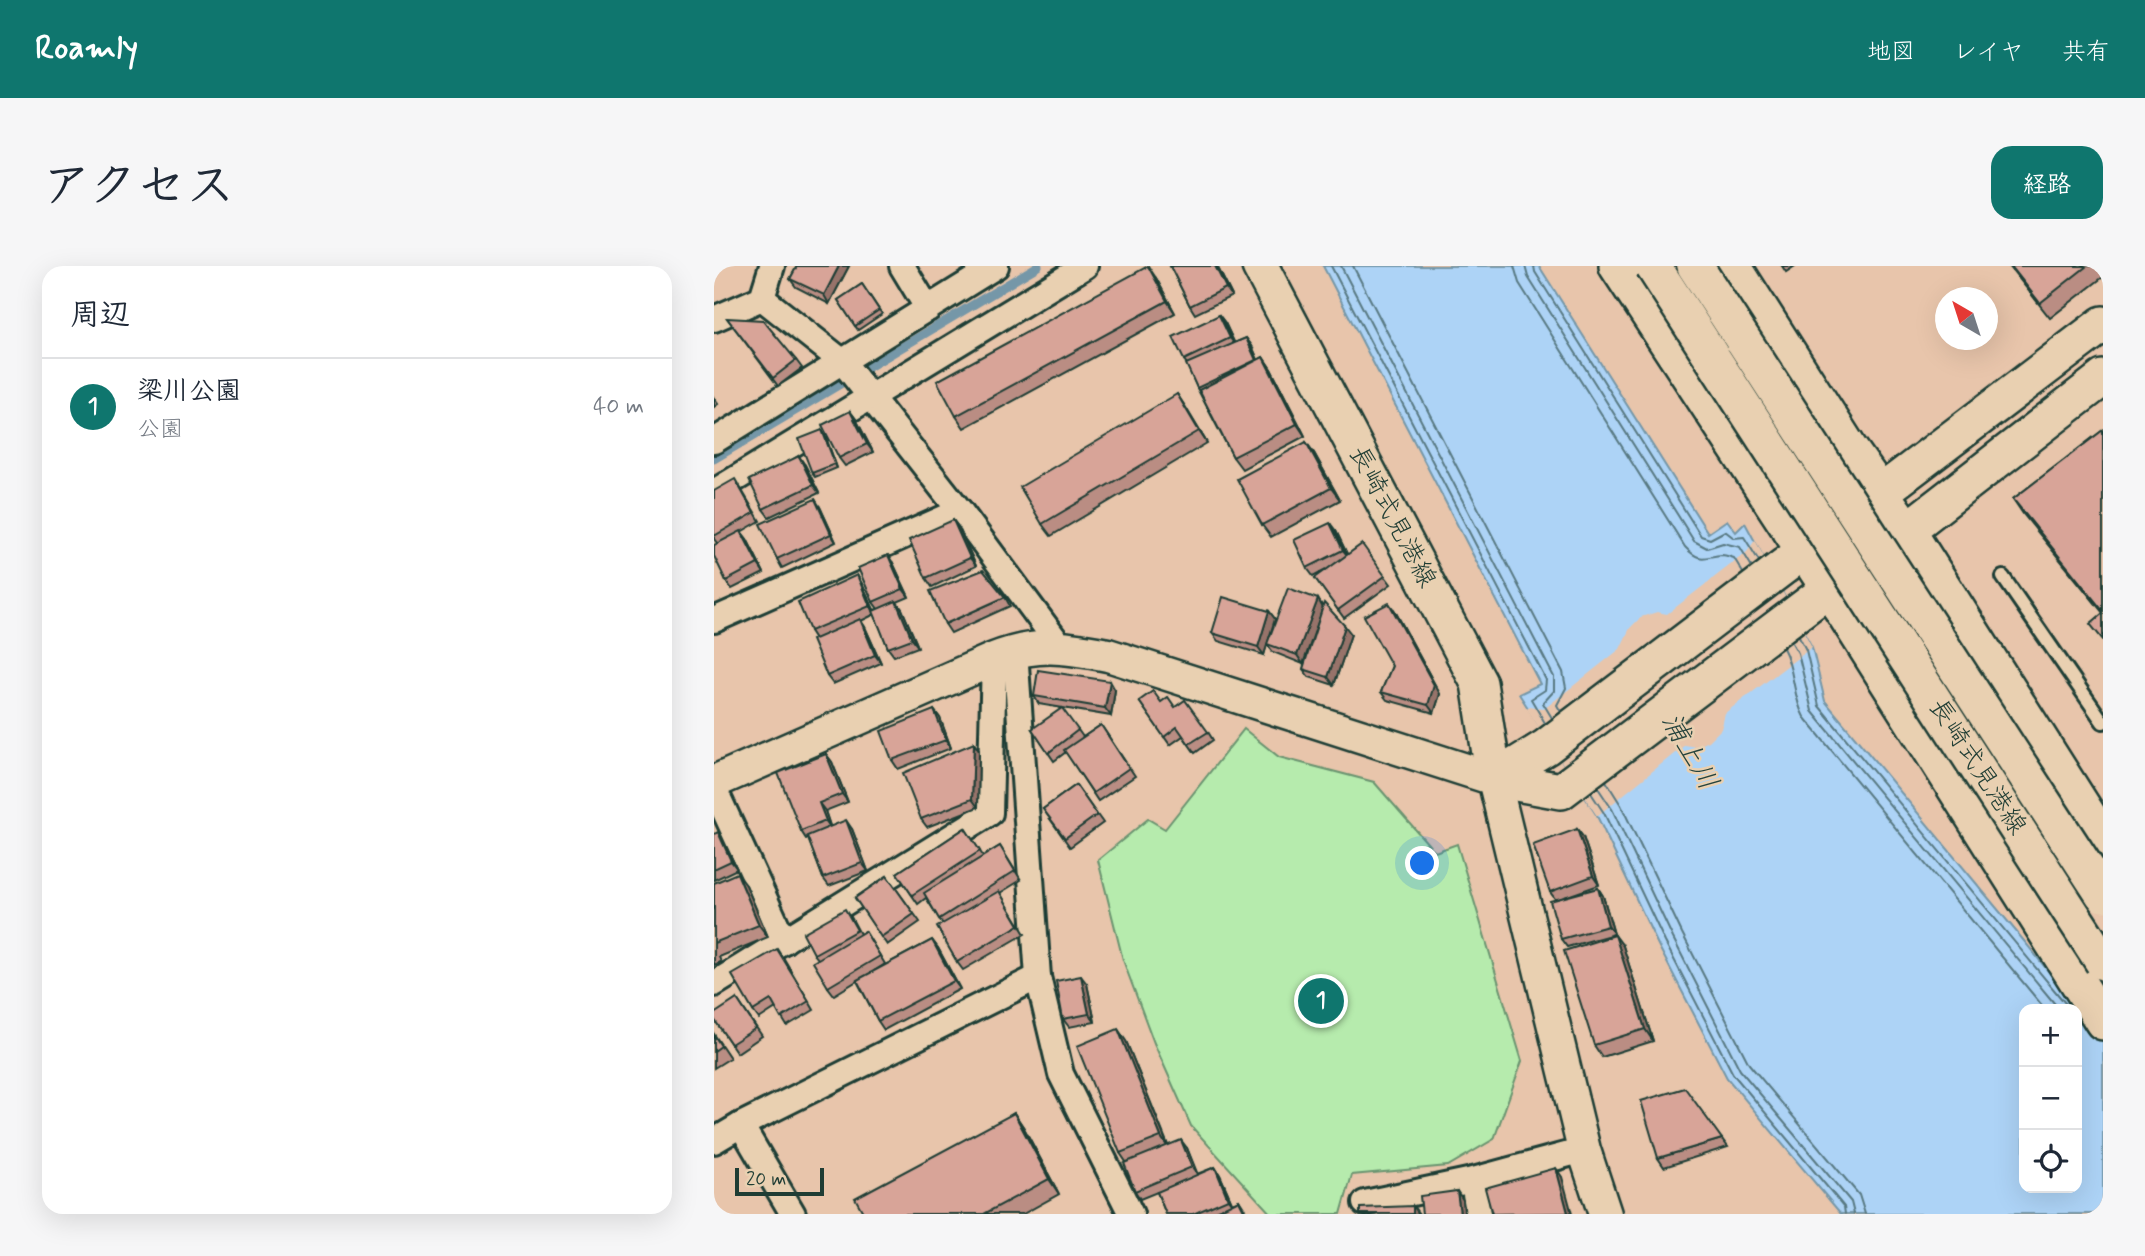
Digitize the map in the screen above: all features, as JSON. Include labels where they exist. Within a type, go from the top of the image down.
[{"type":"main road","name":"長崎式見港線","points":[[1260,266],[1479,683],[1494,779]]},
{"type":"main road","points":[[1617,266],[1803,552],[1816,600],[2032,912],[2103,1022]]},
{"type":"main road","name":"長崎式見港線","points":[[1653,266],[2103,962]]},
{"type":"main road","name":"長崎式見港線","points":[[1696,266],[2103,894]]},
{"type":"main road","points":[[1733,266],[1849,448],[1907,530],[2103,839]]},
{"type":"main road","points":[[1494,779],[1546,747],[2103,324]]},
{"type":"main road","points":[[1494,779],[1561,791],[1816,600],[2103,378]]},
{"type":"street","points":[[714,319],[762,298],[772,266]]},
{"type":"street","points":[[902,266],[928,309]]},
{"type":"street","points":[[714,441],[996,266]]},
{"type":"street","points":[[714,492],[1085,266]]},
{"type":"street","points":[[762,298],[843,362],[960,511],[1059,646]]},
{"type":"street","points":[[714,620],[960,511]]},
{"type":"street","points":[[714,782],[1004,655],[1059,646],[1108,655],[1494,779],[1584,1150],[1605,1214]]},
{"type":"street","points":[[714,984],[990,813],[1004,655]]},
{"type":"street","points":[[1004,655],[1038,977],[1061,1074],[1130,1214]]},
{"type":"street","points":[[714,788],[784,941]]},
{"type":"street","points":[[714,1141],[1038,977]]},
{"type":"street","points":[[741,1125],[793,1214]]},
{"type":"street","points":[[1366,1203],[1472,1180],[1584,1150]]},
{"type":"street","points":[[1472,1180],[1478,1214]]},
{"type":"lane","points":[[2003,577],[2103,722]]},
{"type":"green space","points":[[1244,729],[1279,757],[1374,782],[1435,852],[1457,844],[1522,1061],[1494,1139],[1448,1166],[1352,1175],[1341,1214],[1271,1214],[1191,1126],[1154,1043],[1123,960],[1098,860],[1148,819],[1165,829]]},
{"type":"water","name":"浦上川","points":[[1323,266],[1539,266],[1708,533],[1727,520],[1736,532],[1745,523],[1812,647],[1825,701],[2074,1004],[2019,1004],[2019,1193],[2082,1193],[2082,1014],[2103,1040],[2103,1214],[1841,1214],[1727,1078],[1658,945],[1597,816],[1519,694],[1540,684]]},
{"type":"pier","points":[[1755,540],[1812,647],[1725,713],[1721,729],[1709,741],[1696,747],[1685,745],[1597,816],[1527,709],[1530,706],[1544,709],[1620,649],[1630,628],[1641,617],[1657,612],[1667,614],[1747,552]]},
{"type":"building","points":[[797,266],[839,266],[824,295],[790,279]]},
{"type":"building","points":[[1148,266],[1167,301],[956,416],[937,381]]},
{"type":"building","points":[[1170,266],[1215,266],[1226,288],[1190,306]]},
{"type":"building","points":[[2011,266],[2087,266],[2040,303]]},
{"type":"building","points":[[862,284],[879,310],[855,326],[838,300]]},
{"type":"building","points":[[1219,315],[1230,338],[1184,360],[1173,337]]},
{"type":"building","points":[[727,318],[763,320],[796,360],[773,378]]},
{"type":"building","points":[[1246,338],[1256,360],[1197,388],[1186,364]]},
{"type":"building","points":[[1263,357],[1297,424],[1233,457],[1199,390]]},
{"type":"building","points":[[1177,394],[1199,431],[1042,524],[1020,487]]},
{"type":"building","points":[[850,411],[867,444],[839,458],[822,425]]},
{"type":"building","points":[[822,430],[835,464],[812,473],[799,439]]},
{"type":"building","points":[[2103,430],[2103,611],[2013,499]]},
{"type":"building","points":[[1306,442],[1331,488],[1262,525],[1237,479]]},
{"type":"building","points":[[799,456],[813,485],[763,509],[749,480]]},
{"type":"building","points":[[735,479],[754,513],[714,536],[714,491]]},
{"type":"building","points":[[815,499],[831,534],[777,559],[760,524]]},
{"type":"building","points":[[953,520],[970,558],[926,578],[909,540]]},
{"type":"building","points":[[1330,523],[1343,550],[1307,568],[1294,540]]},
{"type":"building","points":[[741,531],[758,564],[726,581],[714,556],[714,545]]},
{"type":"building","points":[[1362,544],[1385,576],[1338,610],[1315,578]]},
{"type":"building","points":[[888,555],[903,589],[873,602],[858,568]]},
{"type":"building","points":[[983,570],[1005,597],[945,624],[930,591]]},
{"type":"building","points":[[857,575],[870,606],[810,631],[798,602]]},
{"type":"building","points":[[1288,588],[1318,599],[1297,655],[1267,644]]},
{"type":"building","points":[[1223,597],[1269,611],[1258,647],[1212,633]]},
{"type":"building","points":[[896,601],[912,639],[888,648],[873,611]]},
{"type":"building","points":[[1324,603],[1345,626],[1328,677],[1303,669]]},
{"type":"building","points":[[1389,603],[1434,685],[1428,705],[1381,692],[1392,666],[1364,616]]},
{"type":"building","points":[[2103,613],[2103,640],[2090,624]]},
{"type":"building","points":[[860,619],[875,655],[827,676],[812,640]]},
{"type":"building","points":[[1038,670],[1110,681],[1105,708],[1034,696]]},
{"type":"building","points":[[1153,691],[1161,702],[1168,697],[1175,707],[1185,700],[1208,732],[1189,744],[1177,727],[1164,737],[1139,701]]},
{"type":"building","points":[[1062,708],[1078,730],[1048,753],[1032,729]]},
{"type":"building","points":[[934,710],[946,740],[892,760],[881,731]]},
{"type":"building","points":[[1101,725],[1129,768],[1093,793],[1064,750]]},
{"type":"building","points":[[974,743],[972,799],[921,819],[903,773]]},
{"type":"building","points":[[826,754],[842,794],[819,803],[826,821],[801,831],[778,773]]},
{"type":"building","points":[[1076,785],[1097,815],[1065,838],[1043,809]]},
{"type":"building","points":[[846,820],[862,863],[823,878],[807,836]]},
{"type":"building","points":[[965,828],[980,851],[912,895],[897,873]]},
{"type":"building","points":[[1577,829],[1593,876],[1550,892],[1533,845]]},
{"type":"building","points":[[718,832],[731,861],[714,869],[714,834]]},
{"type":"building","points":[[1000,846],[1015,871],[939,919],[924,893]]},
{"type":"building","points":[[737,873],[759,925],[714,943],[714,883]]},
{"type":"building","points":[[887,876],[914,914],[881,937],[855,898]]},
{"type":"building","points":[[1598,888],[1608,926],[1561,939],[1550,901]]},
{"type":"building","points":[[999,891],[1019,925],[957,962],[937,927]]},
{"type":"building","points":[[845,909],[857,930],[814,954],[803,933]]},
{"type":"building","points":[[865,931],[880,956],[828,987],[813,962]]},
{"type":"building","points":[[1615,935],[1645,1029],[1594,1045],[1564,951]]},
{"type":"building","points":[[932,940],[954,981],[878,1021],[857,980]]},
{"type":"building","points":[[777,949],[809,1001],[781,1018],[771,1000],[753,1011],[732,975]]},
{"type":"building","points":[[1081,976],[1089,1014],[1063,1019],[1056,981]]},
{"type":"building","points":[[737,999],[756,1028],[731,1044],[714,1019],[714,1014]]},
{"type":"building","points":[[1118,1029],[1161,1137],[1120,1153],[1077,1046]]},
{"type":"building","points":[[714,1035],[721,1046],[714,1051]]},
{"type":"building","points":[[1685,1088],[1722,1139],[1658,1158],[1641,1101]]},
{"type":"building","points":[[1014,1113],[1049,1179],[984,1214],[864,1214],[855,1198]]},
{"type":"building","points":[[1181,1140],[1192,1167],[1135,1191],[1124,1163]]},
{"type":"building","points":[[1215,1167],[1228,1199],[1193,1214],[1166,1214],[1157,1192]]},
{"type":"building","points":[[1556,1168],[1568,1213],[1492,1214],[1485,1188]]},
{"type":"building","points":[[1457,1191],[1460,1214],[1422,1214],[1420,1196]]},
{"type":"building","points":[[1239,1200],[1246,1214],[1210,1214]]},
{"type":"building","points":[[1413,1206],[1413,1214],[1360,1214],[1360,1208]]},
{"type":"waterway","points":[[714,459],[1038,266]]},
{"type":"place","name":"梁川公園","points":[[1321,1001]]}]
